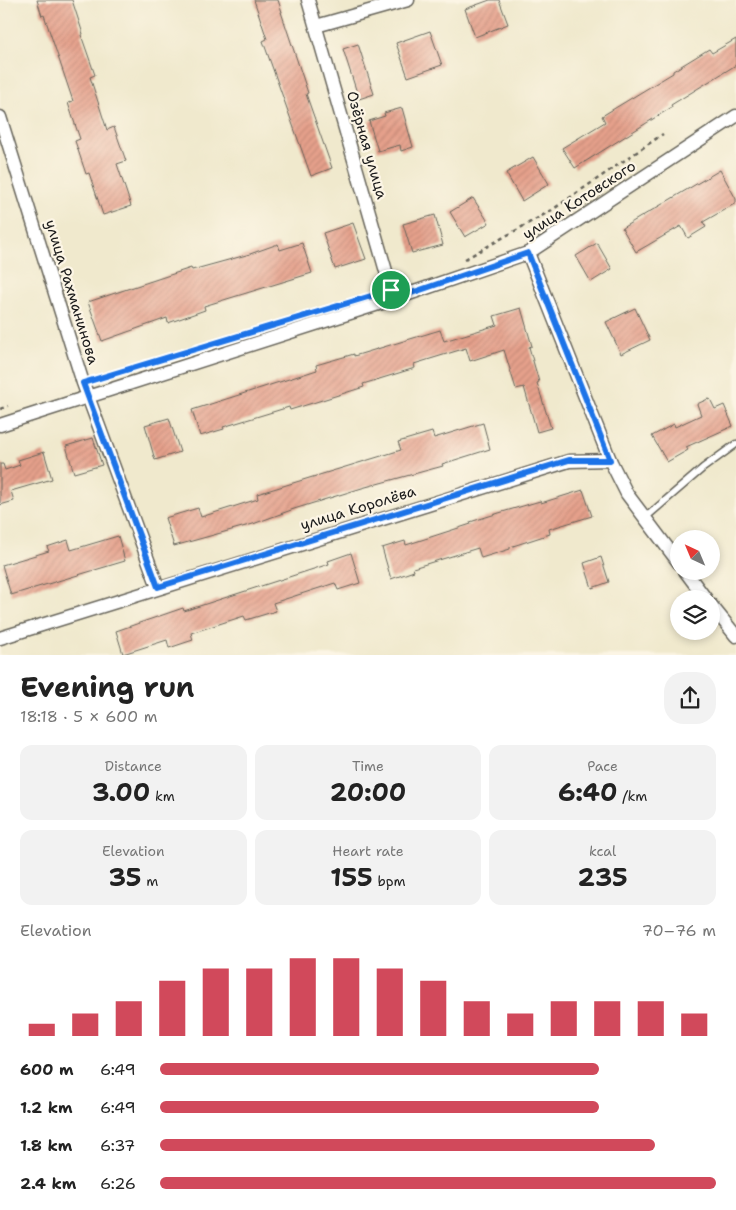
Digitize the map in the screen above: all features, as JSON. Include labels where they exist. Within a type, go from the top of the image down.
[{"type":"street","name":"Озёрная улица","points":[[308,0],[394,299]]},
{"type":"street","points":[[316,26],[408,0]]},
{"type":"street","name":"улица Котовского","points":[[0,425],[394,299],[528,253],[736,116]]},
{"type":"street","name":"улица Рахманинова","points":[[0,117],[89,398],[158,587]]},
{"type":"street","points":[[528,253],[610,460],[627,494],[670,551]]},
{"type":"street","name":"улица Королёва","points":[[0,638],[158,587],[569,460],[610,460]]},
{"type":"street","points":[[720,616],[736,636]]},
{"type":"lane","points":[[645,518],[703,468],[736,444]]},
{"type":"path","points":[[458,263],[552,210],[663,134]]},
{"type":"path","points":[[0,409],[9,406]]},
{"type":"building","points":[[37,0],[72,0],[83,34],[81,35],[95,75],[90,77],[107,130],[114,127],[126,161],[117,164],[131,206],[103,215],[89,173],[86,174],[75,141],[80,139],[68,103],[73,101],[44,15],[42,16]]},
{"type":"building","points":[[254,0],[278,0],[308,93],[306,94],[332,168],[311,176],[263,41],[267,39]]},
{"type":"building","points":[[490,0],[499,0],[508,24],[475,37],[465,9]]},
{"type":"building","points":[[430,31],[442,65],[408,77],[396,43]]},
{"type":"building","points":[[736,39],[736,65],[575,168],[562,148],[605,122],[602,116],[673,73],[673,71],[709,49],[712,53]]},
{"type":"building","points":[[358,44],[374,94],[359,99],[343,49]]},
{"type":"building","points":[[402,108],[413,147],[401,151],[400,145],[378,151],[369,121],[385,116],[384,113]]},
{"type":"building","points":[[533,157],[549,184],[522,201],[506,173]]},
{"type":"building","points":[[720,170],[736,199],[736,203],[703,222],[706,227],[688,238],[681,226],[636,252],[622,228]]},
{"type":"building","points":[[473,198],[489,223],[465,237],[450,212]]},
{"type":"building","points":[[435,215],[443,245],[412,253],[403,224]]},
{"type":"building","points":[[353,223],[366,259],[335,269],[323,233]]},
{"type":"building","points":[[302,243],[312,273],[204,306],[205,310],[168,323],[167,318],[102,341],[88,302],[191,268],[192,270],[250,254],[278,244],[280,250]]},
{"type":"building","points":[[597,243],[612,269],[591,282],[576,256]]},
{"type":"building","points":[[521,308],[532,346],[529,347],[539,382],[537,383],[551,428],[537,432],[524,387],[516,389],[504,350],[470,361],[466,348],[414,364],[415,368],[363,384],[364,387],[290,410],[289,407],[200,436],[192,410],[317,370],[316,365],[354,354],[354,356],[440,330],[444,341],[497,325],[494,316]]},
{"type":"building","points":[[635,308],[650,340],[621,354],[606,322]]},
{"type":"building","points":[[710,399],[715,409],[724,405],[733,426],[686,447],[688,450],[667,462],[652,436],[674,424],[675,427],[701,415],[697,404]]},
{"type":"building","points":[[169,418],[180,452],[155,460],[145,425]]},
{"type":"building","points":[[483,423],[490,449],[442,464],[443,466],[362,488],[253,524],[174,546],[165,518],[198,508],[201,517],[258,499],[257,494],[401,450],[398,442],[432,432],[434,438]]},
{"type":"building","points":[[93,438],[102,465],[74,473],[66,446]]},
{"type":"building","points":[[44,452],[52,479],[11,491],[14,501],[0,505],[0,464],[3,464],[5,470],[20,465],[18,460]]},
{"type":"building","points":[[583,490],[592,516],[549,529],[550,534],[510,547],[510,549],[481,558],[478,548],[413,568],[414,571],[391,579],[382,548],[405,541],[406,545],[471,524],[470,522]]},
{"type":"building","points":[[118,536],[125,561],[11,595],[2,565],[49,551],[47,547],[68,540],[71,550]]},
{"type":"building","points":[[351,553],[360,583],[338,590],[335,583],[273,603],[276,611],[246,620],[244,616],[191,633],[193,640],[169,648],[167,640],[123,654],[116,631],[183,608],[184,611],[329,564],[328,561]]},
{"type":"building","points":[[601,557],[609,582],[592,588],[584,563]]},
{"type":"route","points":[[528,253],[610,460],[569,460],[158,587],[83,383],[391,290],[394,299],[528,253]]}]
